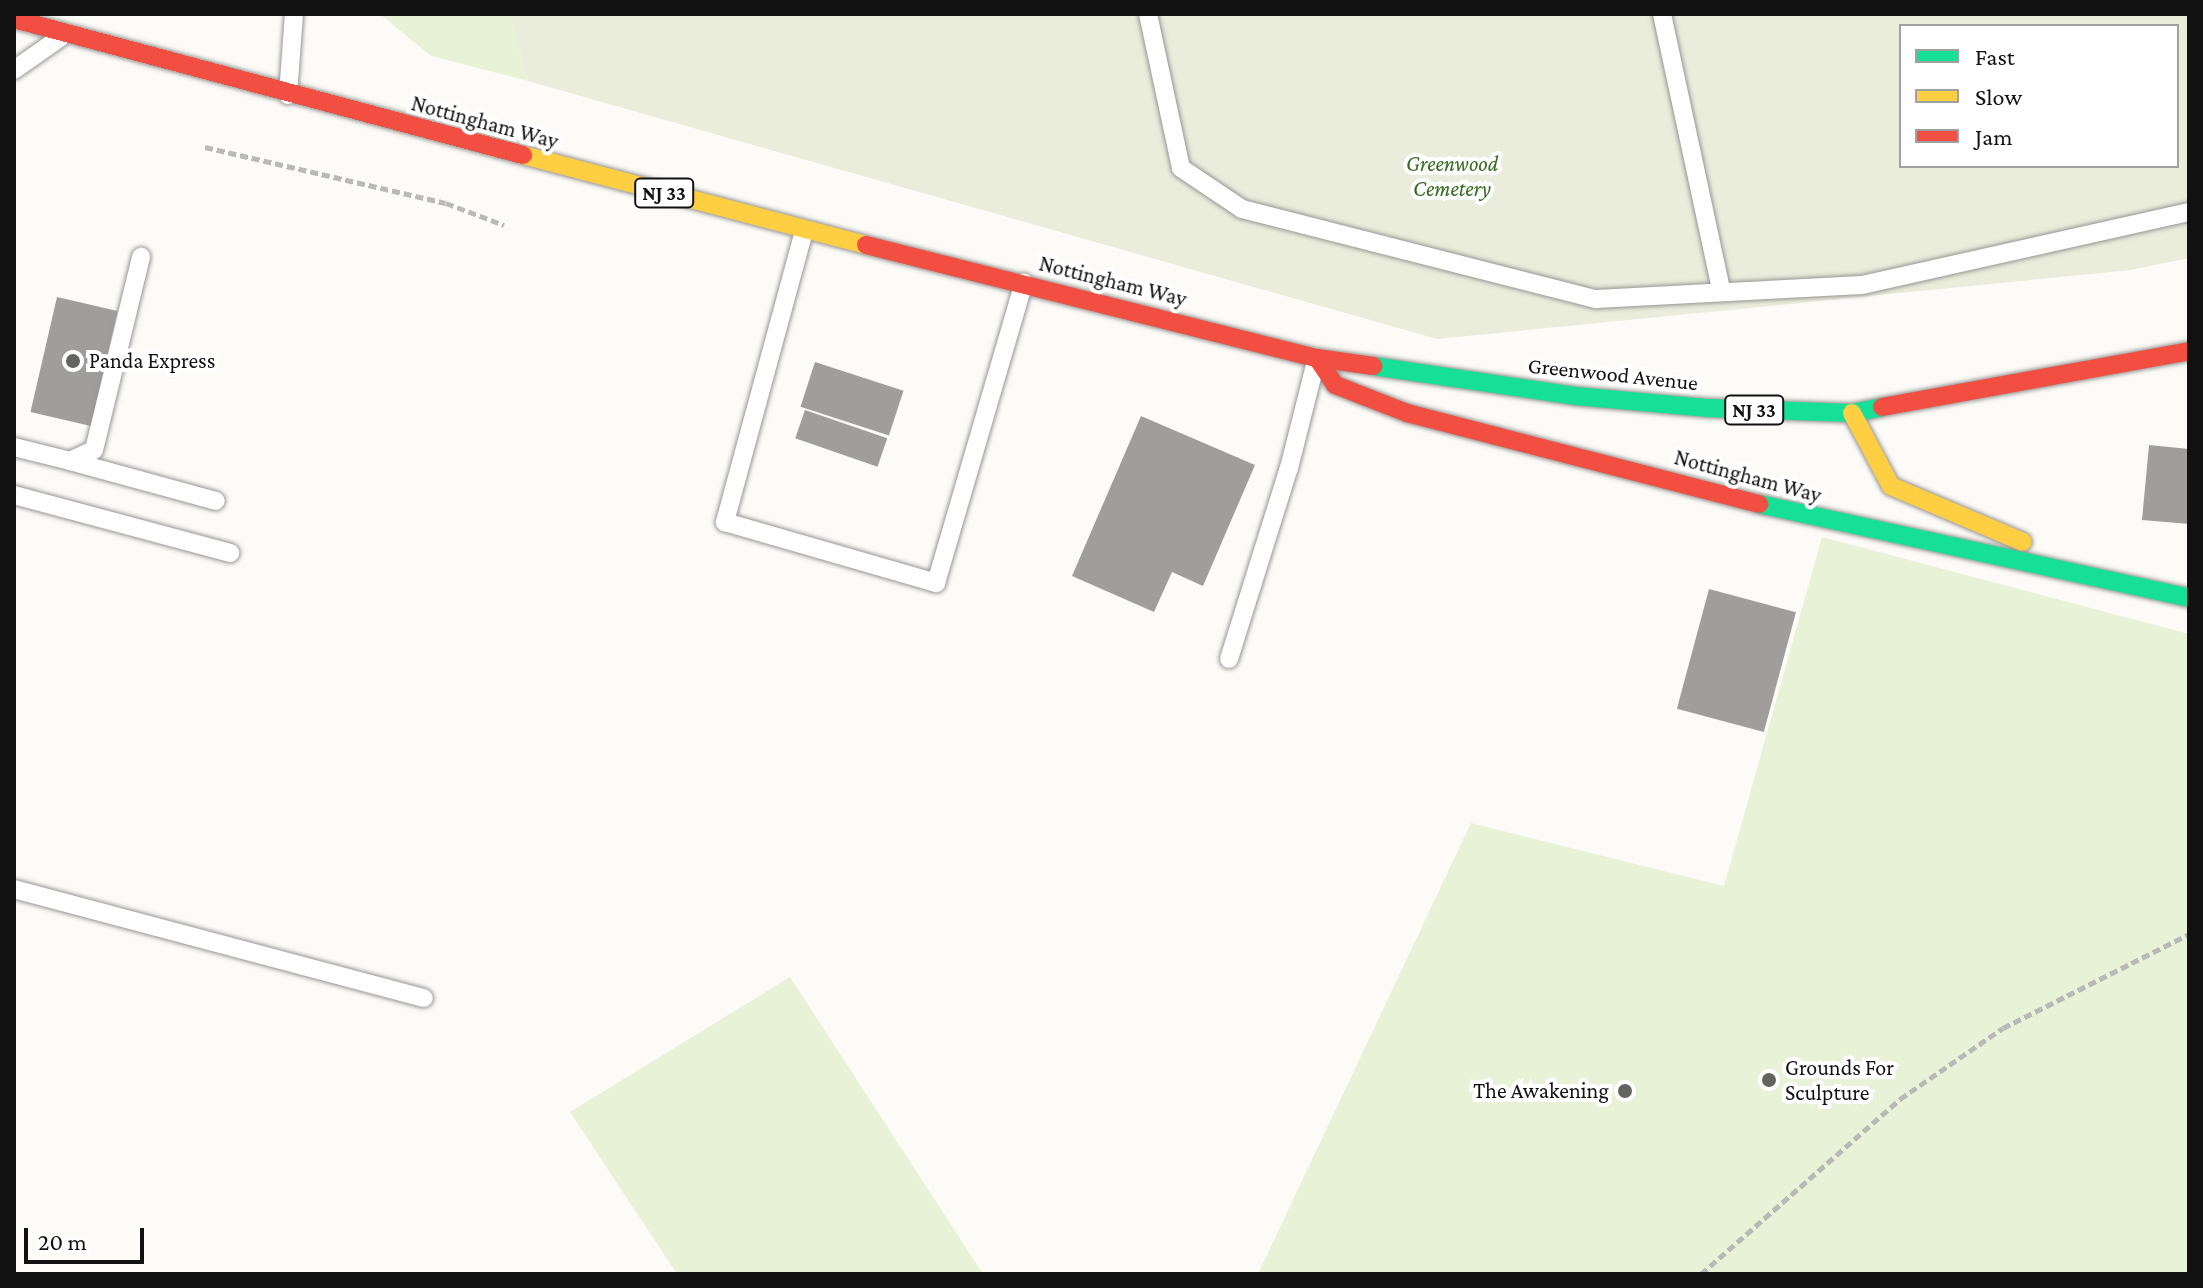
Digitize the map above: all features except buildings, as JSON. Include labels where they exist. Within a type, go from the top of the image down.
[{"type":"main road","name":"Nottingham Way","points":[[14,19],[288,95],[804,230],[1317,358],[1335,385],[1407,413],[1845,526],[2189,598]]},
{"type":"main road","name":"Greenwood Avenue","points":[[1317,358],[1575,396],[1708,408],[1852,413],[2189,351]]},
{"type":"main road","points":[[1852,413],[1891,486],[1983,527],[2153,589]]},
{"type":"lane","points":[[288,95],[294,14]]},
{"type":"lane","points":[[1148,14],[1181,168],[1242,209],[1596,299],[1721,289],[1862,285],[2189,212]]},
{"type":"lane","points":[[1662,14],[1721,289]]},
{"type":"lane","points":[[14,70],[68,33]]},
{"type":"lane","points":[[804,230],[725,522],[936,583],[1024,283]]},
{"type":"lane","points":[[70,461],[94,450],[141,257]]},
{"type":"lane","points":[[1229,659],[1289,468],[1317,358]]},
{"type":"lane","points":[[14,447],[216,501]]},
{"type":"lane","points":[[14,495],[230,553]]},
{"type":"lane","points":[[14,889],[424,998]]},
{"type":"path","points":[[205,147],[446,203],[504,225]]},
{"type":"path","points":[[1701,1274],[1900,1099],[2003,1028],[2189,934]]},
{"type":"green space","points":[[380,14],[510,14],[528,81],[431,56]]},
{"type":"green space","name":"Greenwood Cemetery","points":[[510,14],[2189,14],[2189,258],[2131,270],[1437,339],[528,81]]},
{"type":"green space","name":"Grounds For Sculpture","points":[[1822,537],[2189,634],[2189,1274],[1258,1274],[1471,823],[1724,886]]},
{"type":"green space","points":[[790,977],[983,1274],[677,1274],[570,1112]]},
{"type":"traffic: fast","points":[[1373,366],[1575,396],[1708,408],[1852,413],[1882,407]]},
{"type":"traffic: fast","points":[[1759,504],[2189,598]]},
{"type":"traffic: slow","points":[[523,155],[866,245]]},
{"type":"traffic: slow","points":[[1852,413],[1891,486],[2023,542]]},
{"type":"traffic: jam","points":[[14,19],[523,155]]},
{"type":"traffic: jam","points":[[866,245],[1317,358],[1373,366]]},
{"type":"traffic: jam","points":[[1882,407],[2189,351]]},
{"type":"traffic: jam","points":[[1317,358],[1335,385],[1407,413],[1759,504]]},
{"type":"place","name":"Panda Express","points":[[73,361]]},
{"type":"place","name":"Grounds For Sculpture","points":[[1769,1080]]},
{"type":"place","name":"The Awakening","points":[[1625,1091]]}]
